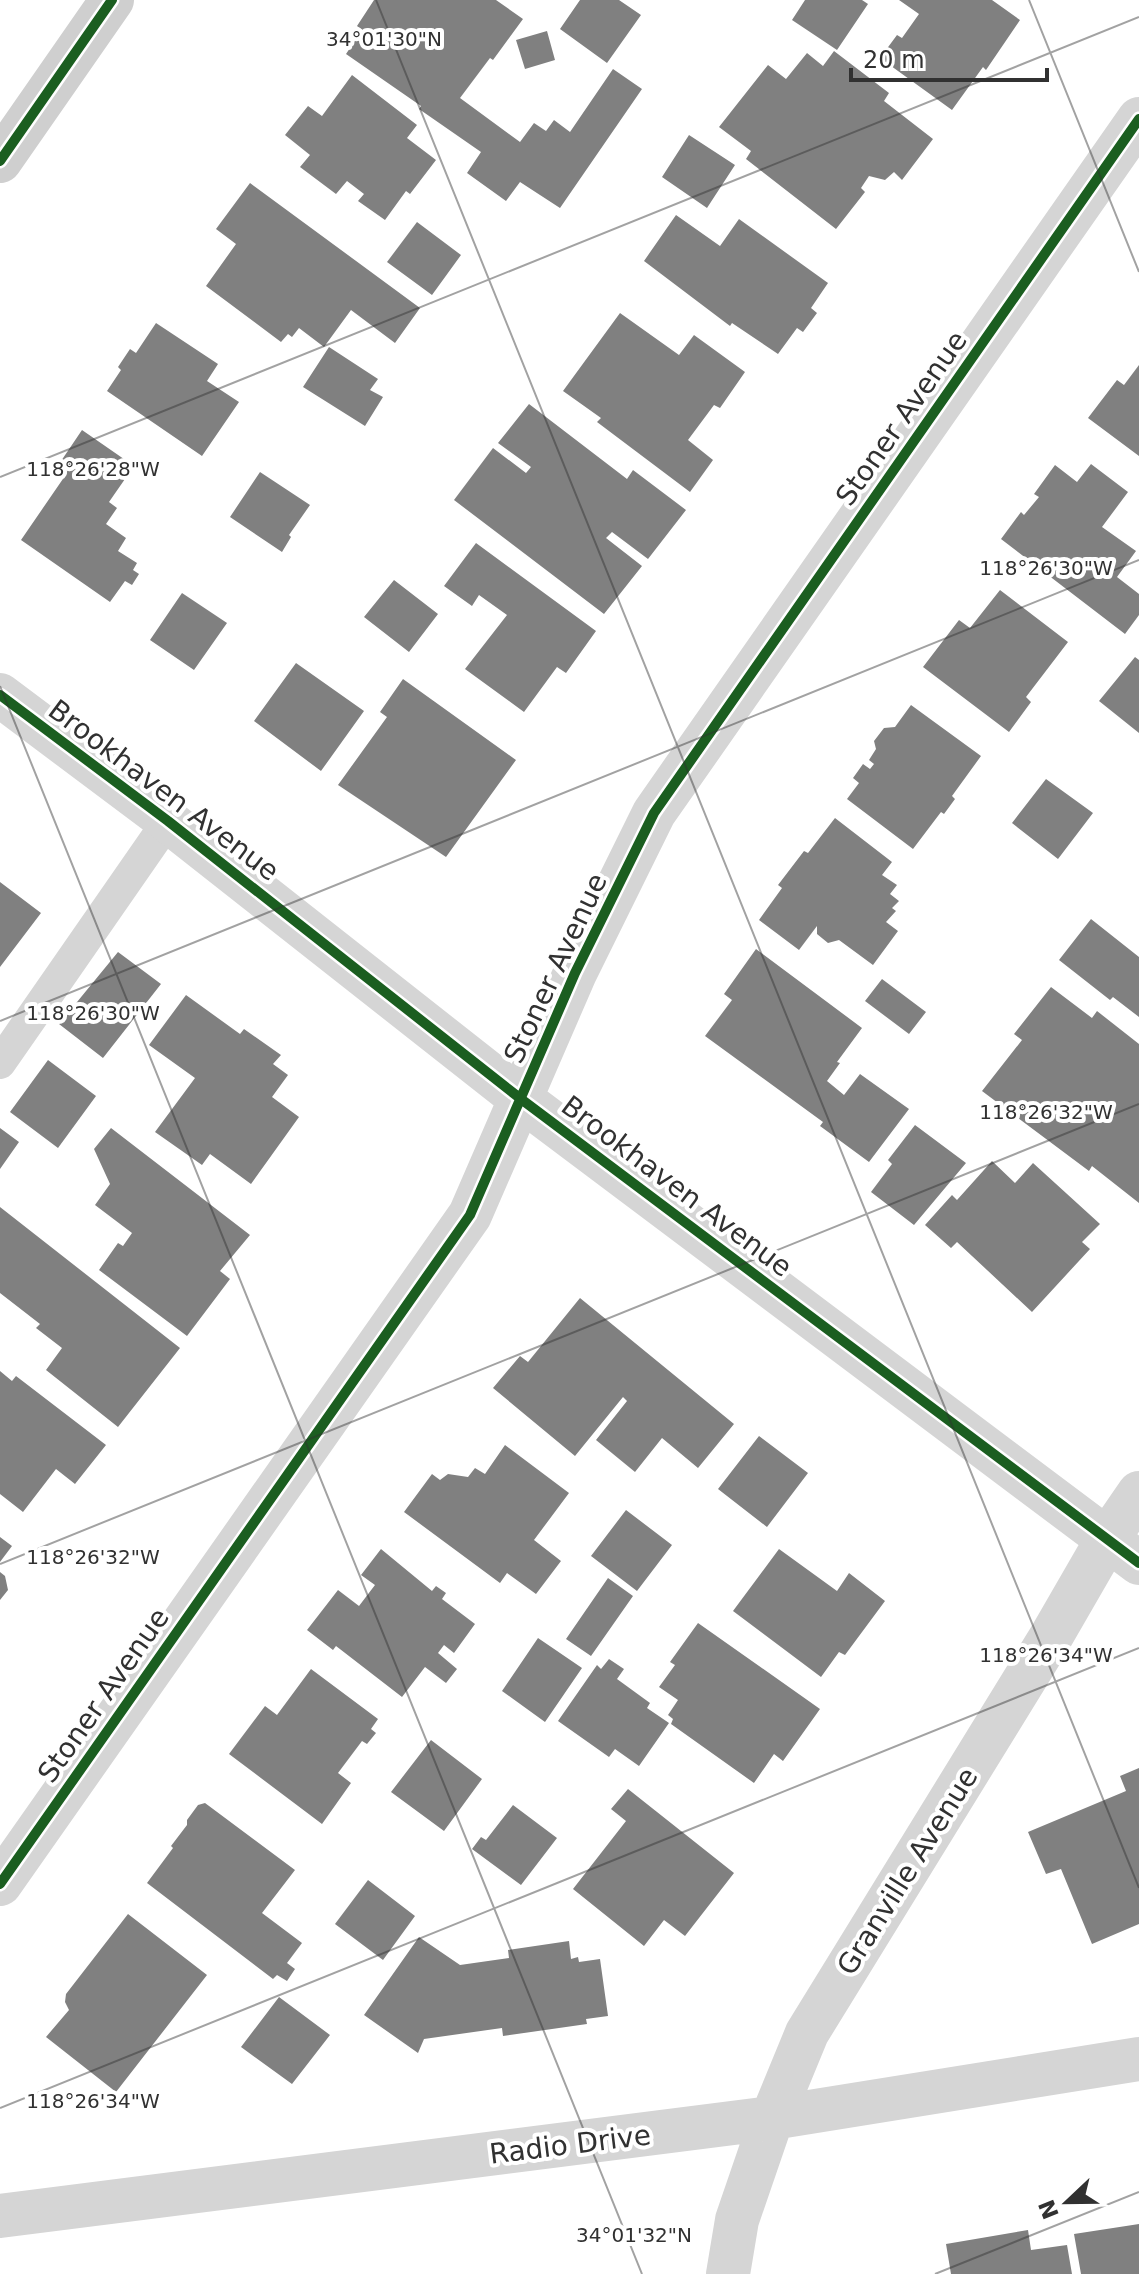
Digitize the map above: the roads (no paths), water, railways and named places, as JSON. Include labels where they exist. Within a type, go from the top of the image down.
[{"type":"street","points":[[0,161],[112,0]]},
{"type":"street","name":"Stoner Avenue","points":[[0,1884],[470,1215],[575,973],[654,813],[1139,119]]},
{"type":"street","name":"Brookhaven Avenue","points":[[0,695],[168,821],[521,1099],[1124,1551]]},
{"type":"street","name":"Granville Avenue","points":[[728,2274],[737,2220],[772,2118],[807,2033],[1052,1635],[1124,1551],[1139,1493]]},
{"type":"street","name":"Radio Drive","points":[[0,2216],[772,2118],[1139,2059]]},
{"type":"lane","points":[[0,1063],[168,821]]}]
